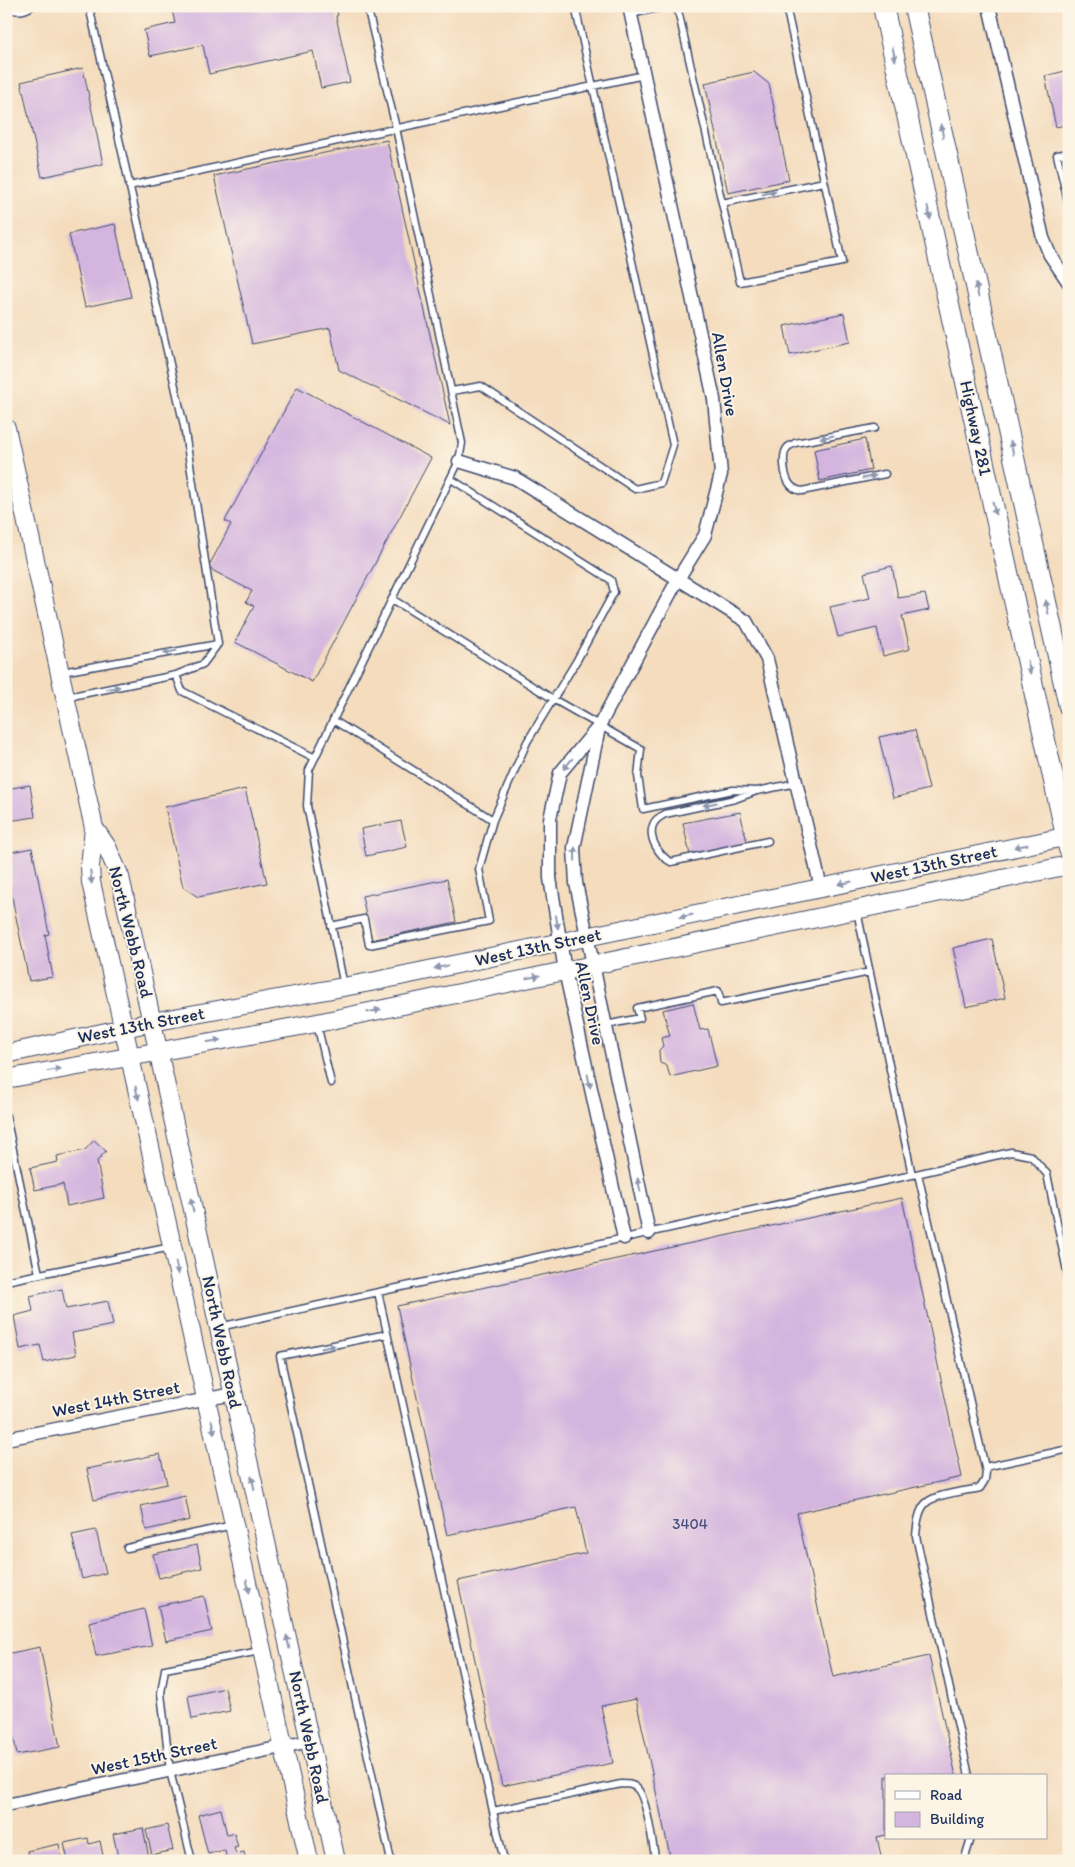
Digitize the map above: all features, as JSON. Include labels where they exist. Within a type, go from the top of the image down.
[{"type":"highway","name":"Highway 281","points":[[883,6],[1068,841]]},
{"type":"highway","name":"Highway 281","points":[[914,6],[1069,706]]},
{"type":"main road","name":"North Webb Road","points":[[6,428],[94,828],[90,866],[91,882],[309,1861]]},
{"type":"main road","name":"North Webb Road","points":[[94,828],[106,847],[120,877],[336,1861]]},
{"type":"main road","name":"West 13th Street","points":[[6,1054],[152,1022],[344,987],[821,888],[1068,841]]},
{"type":"main road","name":"West 13th Street","points":[[6,1079],[317,1023],[1069,865]]},
{"type":"street","points":[[989,6],[1043,238],[1050,254],[1069,283]]},
{"type":"street","name":"Allen Drive","points":[[624,1238],[565,971],[550,878],[550,819],[560,773],[599,726],[678,579],[705,535],[721,474],[714,399],[630,10]]},
{"type":"street","points":[[459,461],[515,478],[746,621],[768,659],[821,888]]},
{"type":"street","name":"Allen Drive","points":[[599,726],[574,848],[576,883],[649,1233]]},
{"type":"street","name":"West 14th Street","points":[[6,1439],[233,1394]]},
{"type":"street","name":"West 15th Street","points":[[6,1805],[310,1741]]},
{"type":"lane","points":[[6,7],[13,11],[25,10],[32,6]]},
{"type":"lane","points":[[65,697],[176,675],[203,664],[218,644],[184,426],[89,6]]},
{"type":"lane","points":[[344,987],[307,806],[309,770],[451,479],[459,461],[462,443],[396,128],[367,6]]},
{"type":"lane","points":[[452,392],[481,386],[635,489],[662,483],[673,445],[575,6]]},
{"type":"lane","points":[[630,10],[666,6]]},
{"type":"lane","points":[[677,6],[740,282],[842,262],[786,6]]},
{"type":"lane","points":[[129,186],[644,75]]},
{"type":"lane","points":[[1069,153],[1057,155],[1069,206]]},
{"type":"lane","points":[[722,203],[824,182]]},
{"type":"lane","points":[[874,428],[788,447],[784,452],[788,482],[794,489],[802,491],[885,474]]},
{"type":"lane","points":[[331,926],[364,919],[369,945],[489,921],[479,869],[493,820],[527,742],[578,660],[614,592],[611,580],[451,479]]},
{"type":"lane","points":[[392,599],[553,699],[640,749],[638,776],[643,809],[733,790],[757,791]]},
{"type":"lane","points":[[59,673],[218,644]]},
{"type":"lane","points":[[176,675],[182,691],[315,758]]},
{"type":"lane","points":[[333,720],[493,820]]},
{"type":"lane","points":[[768,842],[671,862],[664,859],[659,852],[653,836],[652,826],[657,818],[665,814],[797,783]]},
{"type":"lane","points":[[857,910],[915,1174],[985,1467],[985,1480],[980,1488],[934,1498],[926,1503],[917,1519],[916,1536],[968,1774]]},
{"type":"lane","points":[[606,1025],[640,1018],[638,1008],[718,991],[720,1003],[870,972]]},
{"type":"lane","points":[[317,1023],[331,1084]]},
{"type":"lane","points":[[6,1116],[39,1274]]},
{"type":"lane","points":[[218,1327],[1010,1152],[1031,1156],[1046,1174],[1069,1281]]},
{"type":"lane","points":[[6,1281],[172,1247]]},
{"type":"lane","points":[[378,1292],[504,1861]]},
{"type":"lane","points":[[387,1334],[280,1356],[391,1861]]},
{"type":"lane","points":[[985,1467],[1069,1448]]},
{"type":"lane","points":[[127,1548],[234,1524]]},
{"type":"lane","points":[[192,1861],[170,1771],[161,1693],[165,1669],[262,1651]]},
{"type":"lane","points":[[493,1811],[621,1784],[632,1785],[638,1790],[643,1801],[656,1861]]},
{"type":"lane","points":[[964,1861],[970,1840]]},
{"type":"building","points":[[171,6],[336,6],[338,15],[336,16],[350,82],[321,88],[313,51],[209,74],[203,45],[150,56],[144,30],[175,23]]},
{"type":"building","points":[[83,68],[103,164],[42,177],[21,82]]},
{"type":"building","points":[[1069,70],[1069,124],[1056,127],[1045,76]]},
{"type":"building","points":[[754,72],[769,84],[789,180],[728,193],[705,83]]},
{"type":"building","points":[[387,140],[450,425],[339,370],[330,328],[252,344],[214,176]]},
{"type":"building","points":[[115,224],[131,297],[85,307],[69,234]]},
{"type":"building","points":[[844,313],[850,342],[790,355],[784,326]]},
{"type":"building","points":[[297,387],[431,458],[312,682],[235,642],[254,606],[246,602],[252,591],[208,568],[231,524],[225,521]]},
{"type":"building","points":[[865,439],[871,470],[820,481],[814,450]]},
{"type":"building","points":[[892,566],[898,598],[925,594],[929,610],[902,616],[910,649],[883,656],[877,628],[838,637],[830,607],[870,598],[864,573]]},
{"type":"building","points":[[915,730],[929,789],[893,798],[879,737]]},
{"type":"building","points":[[30,785],[35,817],[8,821],[6,789]]},
{"type":"building","points":[[245,789],[267,883],[198,897],[183,887],[165,807]]},
{"type":"building","points":[[740,812],[747,842],[690,855],[683,823]]},
{"type":"building","points":[[401,821],[407,847],[366,856],[361,829]]},
{"type":"building","points":[[32,848],[49,934],[45,935],[53,977],[29,981],[6,868],[6,853]]},
{"type":"building","points":[[447,879],[456,922],[371,940],[362,896]]},
{"type":"building","points":[[992,939],[1005,998],[966,1007],[953,948]]},
{"type":"building","points":[[693,1003],[700,1030],[708,1029],[717,1066],[670,1077],[667,1066],[660,1063],[659,1050],[663,1046],[661,1038],[670,1036],[663,1010]]},
{"type":"building","points":[[94,1140],[106,1151],[97,1161],[104,1198],[67,1206],[63,1184],[35,1190],[30,1168],[58,1162],[57,1156],[85,1150]]},
{"type":"building","points":[[902,1198],[962,1477],[797,1513],[833,1677],[929,1656],[956,1774],[885,1774],[885,1835],[877,1837],[882,1861],[671,1861],[636,1699],[601,1706],[613,1763],[502,1786],[458,1581],[586,1553],[576,1507],[447,1535],[397,1306]]},
{"type":"building","points":[[62,1289],[66,1309],[108,1301],[113,1325],[72,1333],[76,1355],[44,1362],[40,1345],[20,1349],[14,1316],[33,1311],[30,1296]]},
{"type":"building","points":[[160,1454],[167,1484],[94,1500],[87,1469]]},
{"type":"building","points":[[185,1496],[190,1520],[146,1530],[141,1506]]},
{"type":"building","points":[[96,1530],[106,1573],[82,1579],[72,1535]]},
{"type":"building","points":[[197,1545],[202,1568],[159,1578],[153,1554]]},
{"type":"building","points":[[204,1596],[212,1631],[166,1641],[158,1606]]},
{"type":"building","points":[[144,1609],[152,1646],[96,1656],[89,1622]]},
{"type":"building","points":[[40,1647],[60,1747],[17,1755],[6,1697],[6,1654]]},
{"type":"building","points":[[225,1688],[230,1711],[192,1719],[188,1696]]},
{"type":"building","points":[[221,1809],[227,1835],[234,1833],[238,1847],[234,1848],[236,1854],[244,1852],[246,1861],[222,1861],[221,1858],[226,1856],[225,1850],[208,1854],[198,1815]]},
{"type":"building","points":[[167,1825],[173,1850],[152,1855],[146,1830]]},
{"type":"building","points":[[143,1828],[149,1858],[119,1861],[113,1834]]},
{"type":"building","points":[[88,1838],[89,1844],[100,1841],[104,1861],[68,1861],[64,1843]]},
{"type":"building","points":[[59,1844],[62,1861],[29,1861],[27,1851]]}]
